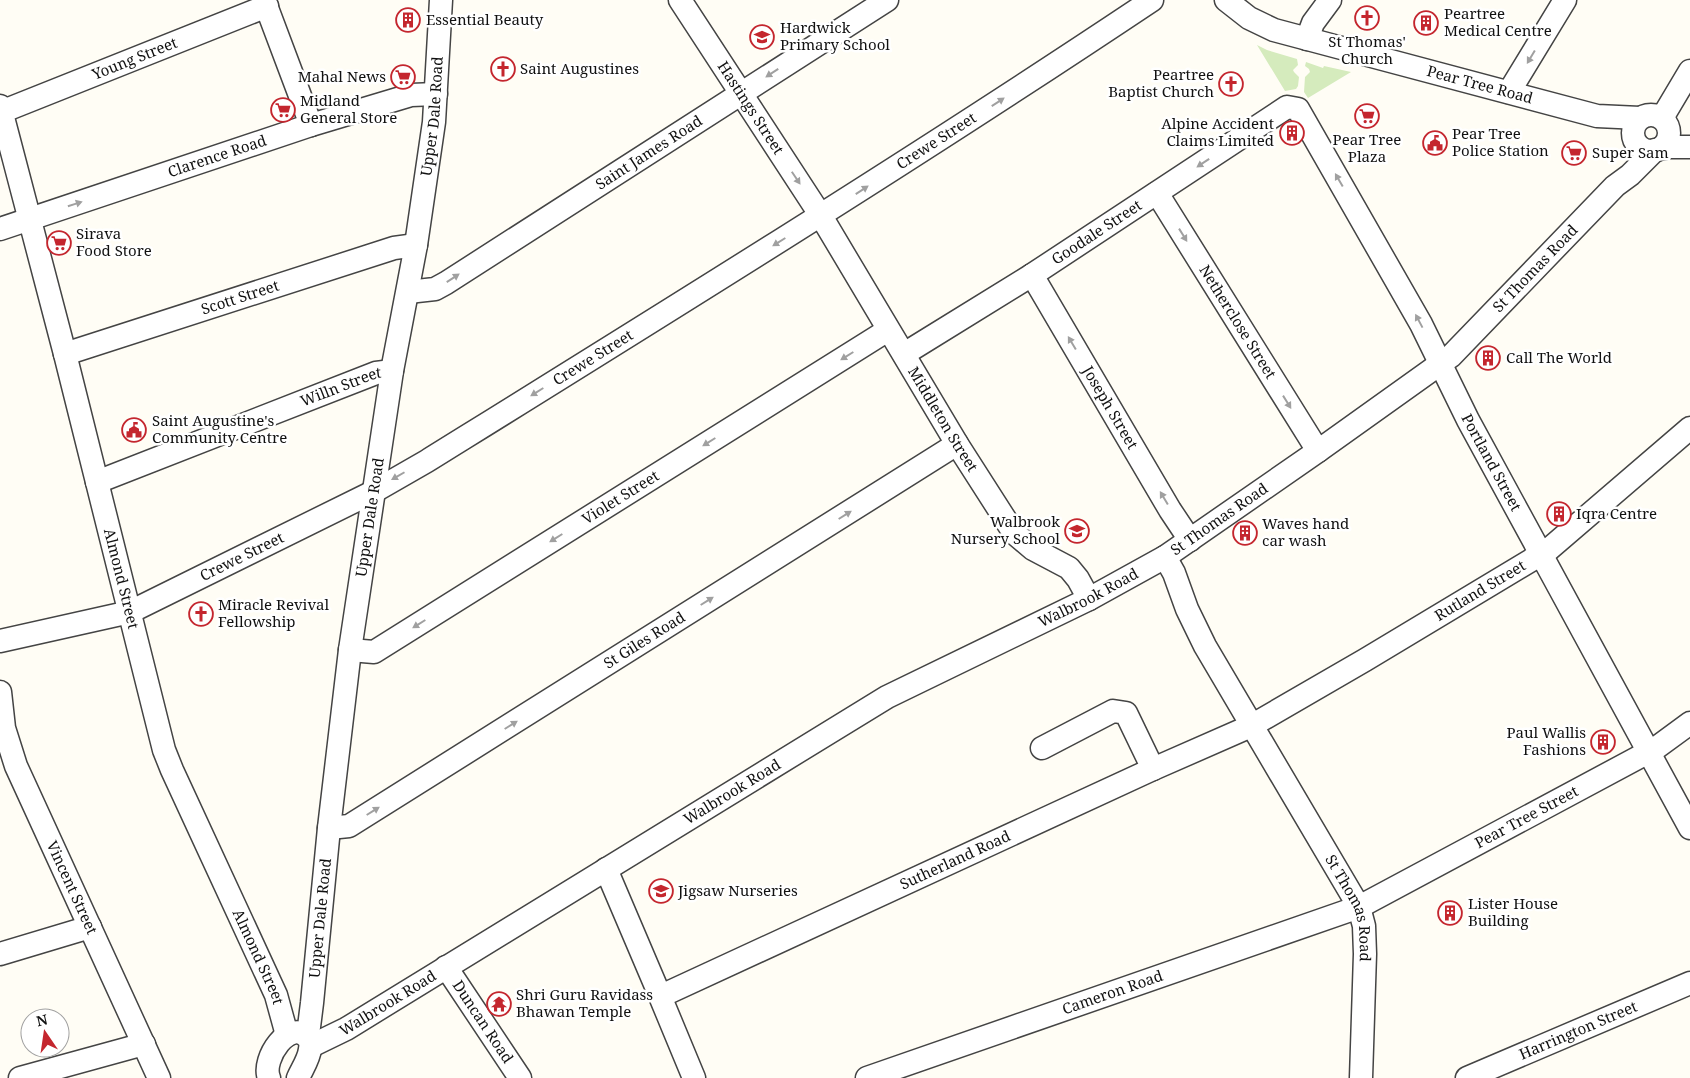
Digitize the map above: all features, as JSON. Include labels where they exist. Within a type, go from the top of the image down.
[{"type":"street","name":"Hastings Street","points":[[680,0],[821,216]]},
{"type":"street","name":"Saint James Road","points":[[408,292],[435,289],[440,286],[887,0]]},
{"type":"street","name":"Crewe Street","points":[[0,641],[130,612],[373,492],[436,455],[821,216],[1152,0]]},
{"type":"street","name":"Pear Tree Road","points":[[1226,0],[1249,18],[1274,30],[1597,116],[1651,135],[1690,140]]},
{"type":"street","points":[[1307,39],[1313,23],[1330,0]]},
{"type":"street","points":[[1509,92],[1565,0]]},
{"type":"street","points":[[266,3],[311,125]]},
{"type":"street","name":"Young Street","points":[[1,109],[266,3]]},
{"type":"street","name":"Upper Dale Road","points":[[298,1078],[308,1056],[301,1039],[309,1027],[329,828],[350,650],[392,371],[416,245],[434,122],[438,3]]},
{"type":"street","name":"St Thomas Road","points":[[1360,1078],[1365,954],[1364,926],[1360,906],[1205,646],[1187,609],[1174,573],[1165,557],[1440,365],[1467,340],[1615,186],[1630,161],[1651,135],[1690,70]]},
{"type":"street","name":"Clarence Road","points":[[0,229],[311,125],[411,95],[436,94]]},
{"type":"street","name":"Goodale Street","points":[[904,354],[1032,275],[1287,107]]},
{"type":"street","name":"Portland Street","points":[[1287,107],[1293,107],[1301,111],[1421,324],[1468,420],[1690,828]]},
{"type":"street","name":"Almond Street","points":[[1,109],[65,354],[164,750],[276,995],[301,1039]]},
{"type":"street","points":[[1651,135],[1690,147]]},
{"type":"street","name":"Netherclose Street","points":[[1157,193],[1318,451]]},
{"type":"street","name":"Middleton Street","points":[[821,216],[957,444],[1014,533],[1033,549],[1069,568],[1078,579],[1089,599]]},
{"type":"street","name":"Scott Street","points":[[65,354],[394,248],[416,245]]},
{"type":"street","name":"Joseph Street","points":[[1032,275],[1170,510],[1190,540]]},
{"type":"street","name":"Violet Street","points":[[350,650],[374,652],[888,330]]},
{"type":"street","name":"Willn Street","points":[[97,482],[376,373],[392,371]]},
{"type":"street","name":"Rutland Street","points":[[1251,726],[1366,660],[1542,554],[1690,428]]},
{"type":"street","name":"St Giles Road","points":[[329,828],[349,826],[957,444]]},
{"type":"street","name":"Walbrook Road","points":[[301,1039],[346,1029],[887,697],[1089,599],[1165,557]]},
{"type":"street","name":"Vincent Street","points":[[0,692],[4,728],[16,766],[159,1078]]},
{"type":"street","points":[[1042,748],[1112,712],[1126,713],[1153,769]]},
{"type":"street","name":"Pear Tree Street","points":[[1360,906],[1648,752],[1690,723]]},
{"type":"street","name":"Sutherland Road","points":[[661,996],[1153,769],[1251,726]]},
{"type":"street","points":[[606,869],[694,1078]]},
{"type":"street","name":"Cameron Road","points":[[867,1078],[1360,906]]},
{"type":"street","points":[[0,954],[90,927]]},
{"type":"street","name":"Duncan Road","points":[[446,967],[520,1078]]},
{"type":"street","name":"Harrington Street","points":[[1467,1078],[1690,983]]},
{"type":"street","points":[[312,1003],[321,1016],[346,1029]]},
{"type":"street","points":[[266,1077],[274,1050],[281,1041],[301,1039]]},
{"type":"street","points":[[20,1078],[144,1044]]},
{"type":"green space","points":[[1257,45],[1297,59],[1298,65],[1293,70],[1299,77],[1296,89],[1285,91]]},
{"type":"green space","points":[[1306,62],[1323,68],[1324,66],[1351,72],[1308,98],[1304,92],[1305,77],[1310,72],[1305,66]]},
{"type":"place","name":"St Thomas' Church","points":[[1367,18]]},
{"type":"place","name":"Essential Beauty","points":[[408,20]]},
{"type":"place","name":"Peartree Medical Centre","points":[[1426,23]]},
{"type":"place","name":"Hardwick Primary School","points":[[762,37]]},
{"type":"place","name":"Saint Augustines","points":[[503,69]]},
{"type":"place","name":"Mahal News","points":[[403,77]]},
{"type":"place","name":"Peartree Baptist Church","points":[[1231,84]]},
{"type":"place","name":"Midland General Store","points":[[283,110]]},
{"type":"place","name":"Pear Tree Plaza","points":[[1367,116]]},
{"type":"place","name":"Alpine Accident Claims Limited","points":[[1292,133]]},
{"type":"place","name":"Pear Tree Police Station","points":[[1435,143]]},
{"type":"place","name":"Super Sam","points":[[1574,153]]},
{"type":"place","name":"Sirava Food Store","points":[[59,243]]},
{"type":"place","name":"Call The World","points":[[1488,358]]},
{"type":"place","name":"Saint Augustine's Community Centre","points":[[134,430]]},
{"type":"place","name":"Iqra Centre","points":[[1559,514]]},
{"type":"place","name":"Walbrook Nursery School","points":[[1077,531]]},
{"type":"place","name":"Waves hand car wash","points":[[1245,533]]},
{"type":"place","name":"Miracle Revival Fellowship","points":[[201,614]]},
{"type":"place","name":"Paul Wallis Fashions","points":[[1603,742]]},
{"type":"place","name":"Jigsaw Nurseries","points":[[661,891]]},
{"type":"place","name":"Lister House Building","points":[[1450,913]]},
{"type":"place","name":"Shri Guru Ravidass Bhawan Temple","points":[[499,1004]]}]
